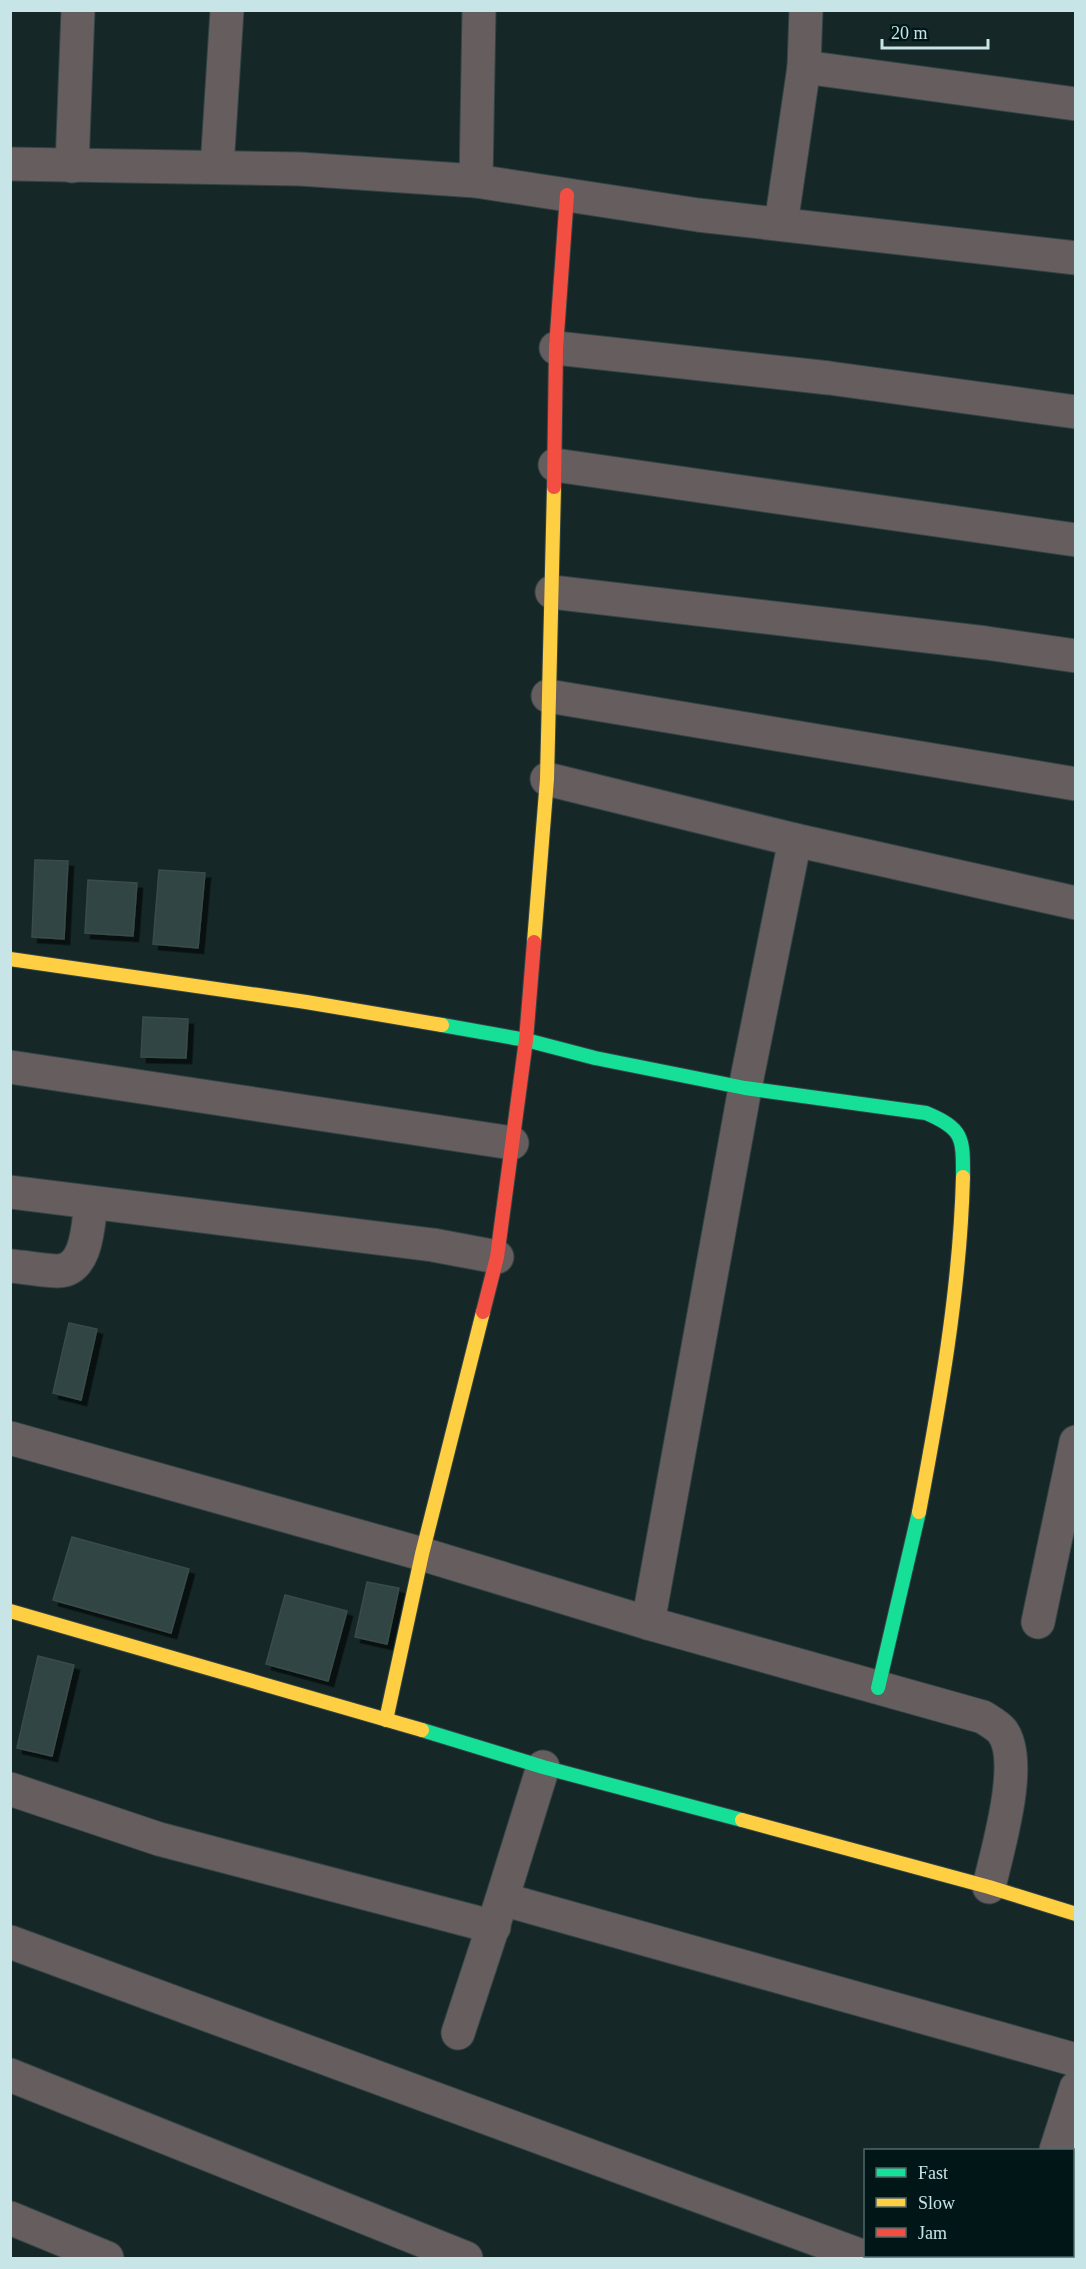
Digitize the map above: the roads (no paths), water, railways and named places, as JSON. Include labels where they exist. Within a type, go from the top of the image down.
[{"type":"street","points":[[72,166],[78,10]]},
{"type":"street","points":[[217,167],[227,10]]},
{"type":"street","points":[[476,181],[479,10]]},
{"type":"street","points":[[781,224],[804,67],[806,10]]},
{"type":"street","points":[[804,67],[1076,104]]},
{"type":"street","points":[[10,164],[300,169],[476,181],[698,215],[1076,258]]},
{"type":"street","points":[[386,1720],[422,1554],[497,1257],[526,1040],[547,779],[555,465],[555,348],[567,195]]},
{"type":"street","points":[[555,348],[829,378],[1076,412]]},
{"type":"street","points":[[555,465],[1076,540]]},
{"type":"street","points":[[552,592],[987,643],[1076,656]]},
{"type":"street","points":[[548,696],[1076,784]]},
{"type":"street","points":[[547,779],[795,840],[1076,903]]},
{"type":"street","points":[[648,1623],[745,1088],[795,840]]},
{"type":"street","points":[[10,959],[306,1002],[526,1040],[595,1058],[745,1088],[926,1113],[948,1122],[963,1143],[957,1281],[937,1418],[913,1545],[878,1688]]},
{"type":"street","points":[[10,1067],[512,1143]]},
{"type":"street","points":[[10,1192],[433,1245],[497,1257]]},
{"type":"street","points":[[10,1266],[61,1271],[74,1265],[82,1252],[91,1203]]},
{"type":"street","points":[[10,1438],[422,1554],[648,1623],[983,1717],[1002,1731],[1010,1753],[1011,1780],[989,1887]]},
{"type":"street","points":[[1038,1622],[1076,1443]]},
{"type":"street","points":[[10,1611],[543,1767],[989,1887],[1076,1914]]},
{"type":"street","points":[[458,2033],[543,1767]]},
{"type":"street","points":[[10,1789],[159,1839],[498,1913],[1076,2060]]},
{"type":"street","points":[[10,1942],[867,2259]]},
{"type":"street","points":[[10,2075],[466,2259]]},
{"type":"street","points":[[1057,2149],[1076,2088]]},
{"type":"street","points":[[10,2218],[107,2259]]}]
